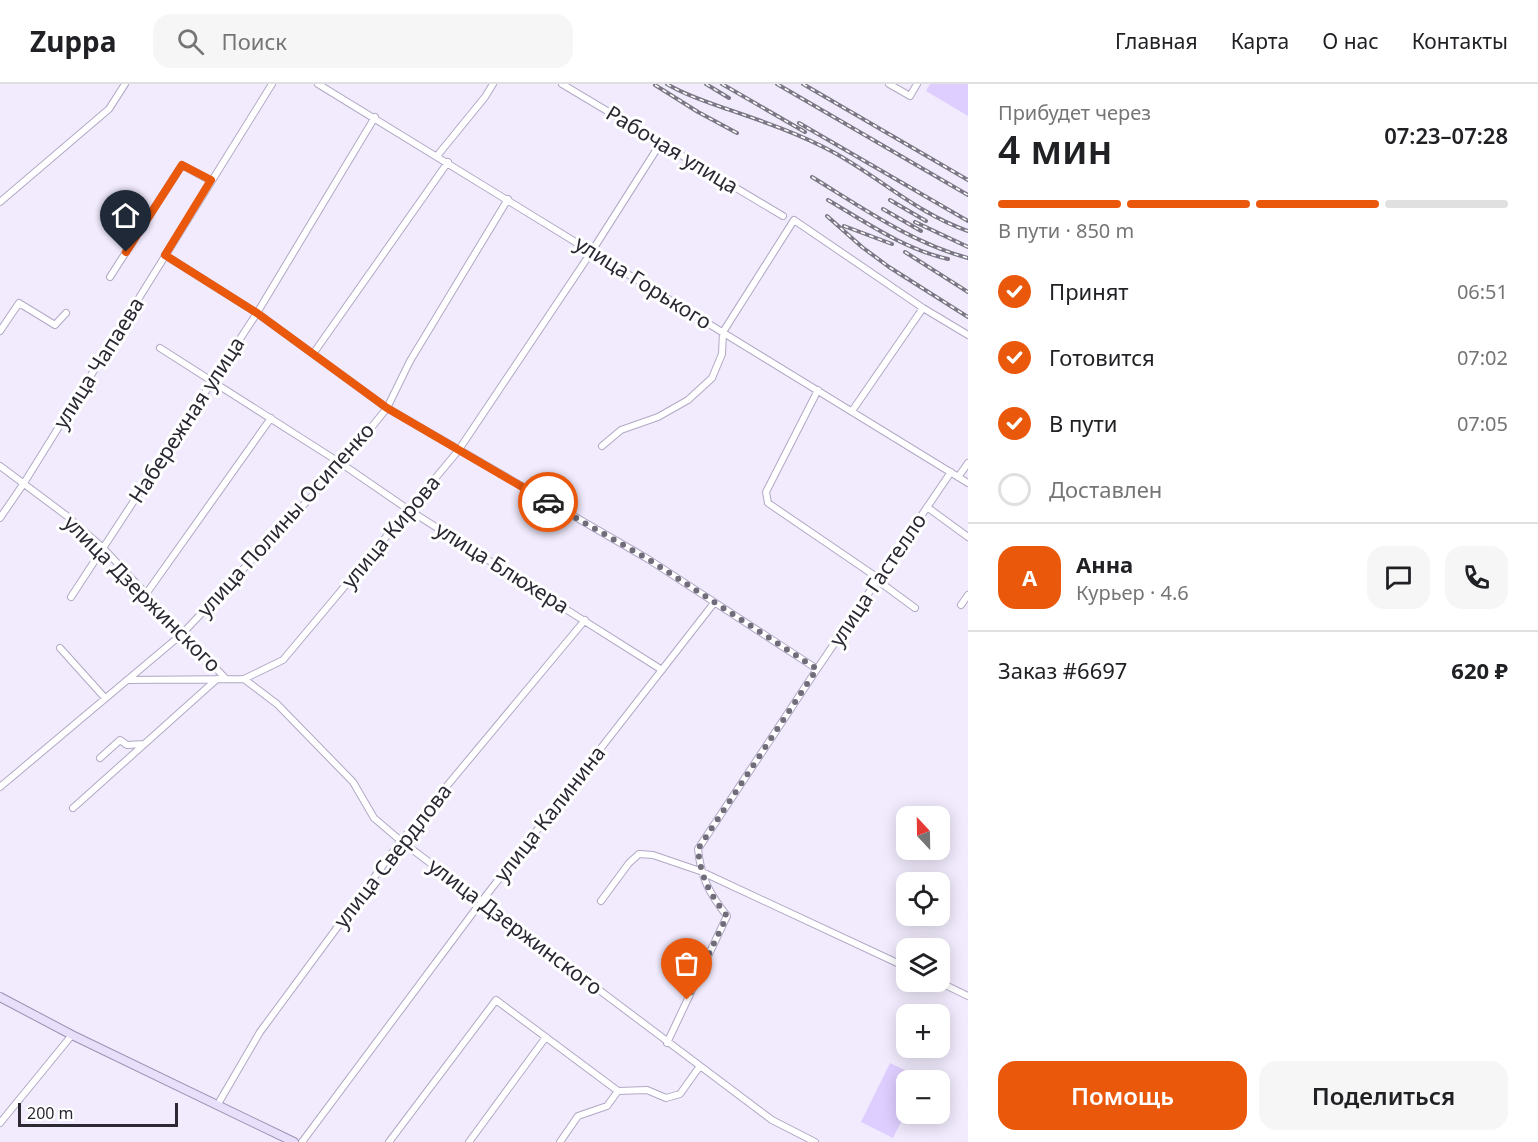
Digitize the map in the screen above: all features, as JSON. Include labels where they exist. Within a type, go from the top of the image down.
[{"type":"main road","points":[[0,997],[72,1035],[294,1142]]},
{"type":"street","points":[[0,201],[109,109],[125,84]]},
{"type":"street","name":"улица Чапаева","points":[[0,518],[272,84]]},
{"type":"street","name":"улица Горького","points":[[318,84],[968,483]]},
{"type":"street","points":[[437,156],[493,84]]},
{"type":"street","name":"Рабочая улица","points":[[561,84],[783,216]]},
{"type":"street","points":[[889,84],[910,96],[917,84]]},
{"type":"street","name":"Набережная улица","points":[[71,597],[257,313],[375,117]]},
{"type":"street","name":"улица Кирова","points":[[127,680],[244,679],[283,660],[458,451],[592,251],[660,144]]},
{"type":"street","points":[[313,354],[448,162]]},
{"type":"street","name":"улица Чапаева","points":[[110,277],[182,165],[211,180]]},
{"type":"street","name":"улица Полины Осипенко","points":[[0,787],[182,634],[342,464],[387,408],[410,361],[508,200]]},
{"type":"street","points":[[602,446],[621,430],[657,417],[688,400],[712,378],[722,354],[723,332],[794,220],[923,308],[968,335]]},
{"type":"street","points":[[165,255],[257,313],[387,408],[648,559],[817,669]]},
{"type":"street","points":[[0,331],[19,303],[55,325],[66,314]]},
{"type":"street","points":[[852,411],[923,308]]},
{"type":"street","name":"улица Блюхера","points":[[160,348],[662,670]]},
{"type":"street","points":[[818,390],[766,492],[768,503],[878,579],[915,608]]},
{"type":"street","points":[[146,594],[271,418]]},
{"type":"street","points":[[958,477],[968,463]]},
{"type":"street","name":"улица Дзержинского","points":[[0,466],[67,516],[103,548],[226,679]]},
{"type":"street","name":"улица Гастелло","points":[[668,1042],[727,916],[712,898],[700,872],[698,849],[951,472]]},
{"type":"street","points":[[927,507],[968,537]]},
{"type":"street","points":[[961,605],[968,595]]},
{"type":"street","name":"улица Калинина","points":[[302,1142],[481,902],[714,603]]},
{"type":"street","name":"улица Свердлова","points":[[218,1104],[260,1032],[401,841],[585,620]]},
{"type":"street","points":[[60,648],[105,698]]},
{"type":"street","points":[[73,808],[217,679]]},
{"type":"street","name":"улица Дзержинского","points":[[244,679],[277,704],[353,782],[374,818],[401,841],[772,1120],[815,1142]]},
{"type":"street","points":[[100,758],[120,740],[127,745],[144,744]]},
{"type":"street","points":[[601,901],[629,863],[639,854],[653,855],[700,872],[896,962]]},
{"type":"street","points":[[950,988],[968,996]]},
{"type":"street","points":[[389,1142],[496,1000],[618,1091],[647,1090],[666,1098],[680,1094],[700,1066]]},
{"type":"street","points":[[0,1123],[72,1035]]},
{"type":"street","points":[[469,1142],[546,1037]]},
{"type":"street","points":[[560,1142],[578,1116],[607,1106],[618,1091]]},
{"type":"shaded area","points":[[930,84],[968,84],[968,116],[926,91]]},
{"type":"shaded area","points":[[890,1063],[904,1070],[896,1070],[896,1124],[900,1124],[893,1138],[861,1122]]},
{"type":"railway","points":[[667,84],[696,98],[781,128],[820,145],[932,215],[968,231]]},
{"type":"railway","points":[[706,84],[729,98]]},
{"type":"railway","points":[[722,84],[805,132]]},
{"type":"railway","points":[[777,84],[968,195]]},
{"type":"railway","points":[[803,84],[968,180]]},
{"type":"railway","points":[[655,85],[737,133]]},
{"type":"railway","points":[[799,123],[968,221]]},
{"type":"railway","points":[[812,177],[907,234],[968,258]]},
{"type":"railway","points":[[828,200],[901,242],[948,259]]},
{"type":"railway","points":[[890,200],[926,221]]},
{"type":"railway","points":[[883,209],[921,231]]},
{"type":"railway","points":[[827,216],[889,267],[968,317]]},
{"type":"railway","points":[[915,222],[968,247]]},
{"type":"railway","points":[[844,226],[892,244]]},
{"type":"railway","points":[[905,252],[968,292]]},
{"type":"way so far","points":[[548,502],[648,559],[817,669],[698,849],[700,872],[712,898],[727,916],[687,1000]]},
{"type":"route","points":[[126,252],[182,165],[211,180],[165,255],[257,313],[387,408],[548,502]]}]
